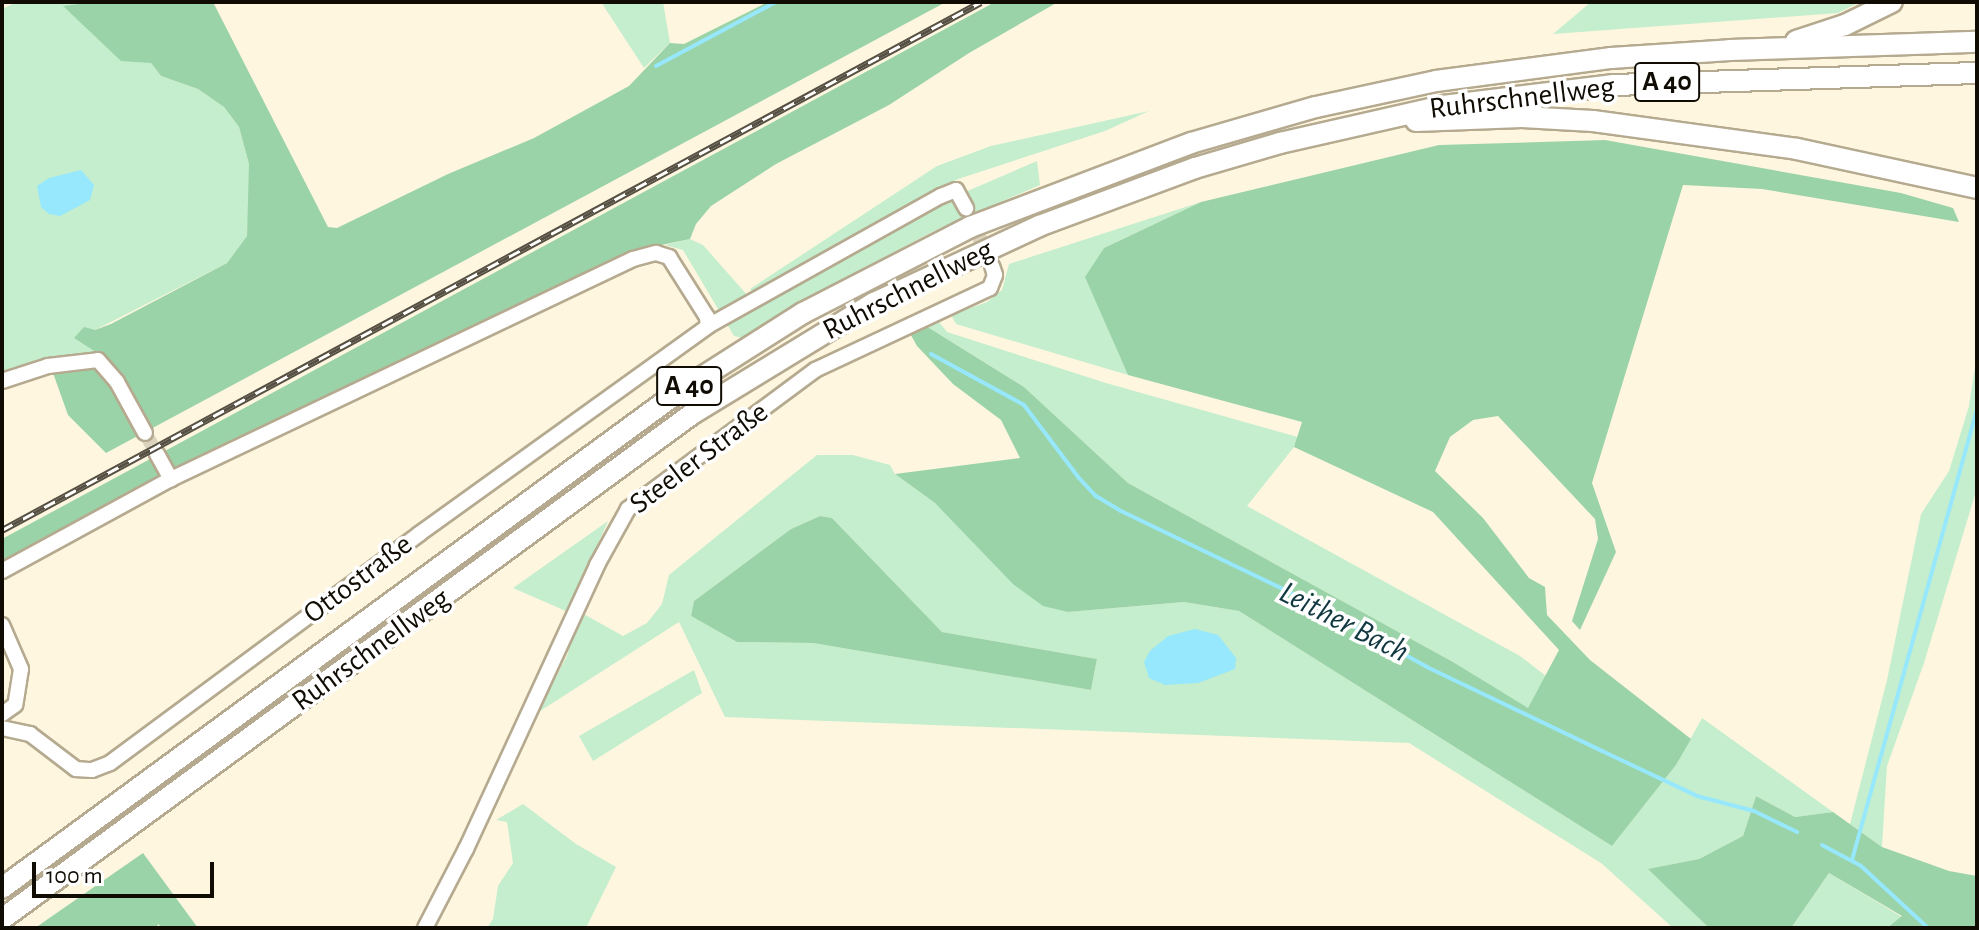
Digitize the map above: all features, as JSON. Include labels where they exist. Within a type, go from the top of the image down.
[{"type":"highway","points":[[1774,49],[1845,25],[1892,2]]},
{"type":"highway","name":"Ruhrschnellweg","points":[[2,888],[677,393],[803,313],[933,244],[1076,183],[1191,143],[1354,98],[1555,64],[1774,49],[1977,42]]},
{"type":"highway","name":"Ruhrschnellweg","points":[[2,919],[692,414],[817,335],[982,251],[1101,200],[1195,168],[1360,123],[1502,97],[1614,85],[1977,73]]},
{"type":"highway","points":[[1360,123],[1522,117],[1593,121],[1797,149],[1977,188]]},
{"type":"street","name":"Ottostraße","points":[[2,728],[41,739],[59,759],[76,769],[92,770],[110,763],[419,534],[708,326],[956,190],[966,208]]},
{"type":"street","points":[[2,571],[171,479],[633,259],[656,253],[669,257],[707,317],[708,326]]},
{"type":"street","name":"Steeler Straße","points":[[425,928],[466,849],[607,544],[628,509],[815,370],[990,288],[995,275],[992,266]]},
{"type":"street","points":[[2,381],[48,366],[98,360],[117,382],[145,433]]},
{"type":"street","points":[[157,454],[171,479]]},
{"type":"street","points":[[2,625],[21,669],[15,705],[2,714]]},
{"type":"green space","points":[[17,2],[95,2],[64,7],[82,23],[151,63],[161,76],[198,89],[224,107],[239,127],[249,164],[249,205],[247,236],[227,263],[95,330],[96,351],[2,376],[2,9]]},
{"type":"green space","points":[[96,2],[213,2],[328,227],[337,228],[448,174],[534,138],[629,86],[670,43],[684,44],[768,2],[946,2],[106,453],[68,415],[53,373],[96,352],[74,338],[84,327],[95,330],[111,324],[227,263],[247,236],[249,164],[239,127],[224,107],[198,89],[161,76],[151,63],[121,61],[63,6]]},
{"type":"green space","points":[[601,2],[663,2],[670,43],[644,68]]},
{"type":"green space","points":[[995,2],[1058,2],[969,53],[889,105],[776,164],[711,206],[696,224],[690,239],[652,247],[253,432],[2,563],[2,539]]},
{"type":"green space","points":[[1591,2],[1860,2],[1838,13],[1553,34]]},
{"type":"green space","points":[[1149,111],[1105,131],[958,179],[755,294],[750,289],[937,166],[991,146]]},
{"type":"green space","points":[[1605,140],[1901,193],[1953,208],[1959,222],[1762,189],[1683,185],[1592,483],[1616,552],[1580,630],[1572,621],[1598,539],[1595,519],[1498,416],[1473,420],[1450,437],[1435,471],[1483,518],[1529,578],[1545,587],[1547,615],[1590,660],[1691,739],[1676,765],[1612,846],[1239,611],[1184,602],[1068,612],[1043,606],[1013,584],[935,503],[895,474],[1020,458],[1001,420],[953,384],[917,346],[907,328],[926,326],[1024,387],[1128,483],[1453,662],[1528,708],[1559,650],[1433,512],[1294,447],[1302,422],[1128,375],[1085,277],[1104,248],[1201,202],[1439,145]]},
{"type":"green space","points":[[1037,161],[1040,185],[934,231],[860,270],[747,339],[734,336],[683,250],[665,245],[690,239],[703,245],[756,305],[942,202]]},
{"type":"green space","points":[[1201,202],[1104,248],[1086,277],[1128,375],[956,324],[951,315],[987,302],[1002,290],[1009,264]]},
{"type":"green space","points":[[939,322],[947,332],[1106,383],[1298,437],[1294,447],[1247,506],[1520,656],[1546,676],[1528,709],[1453,662],[1128,483],[1024,387],[926,326]]},
{"type":"green space","points":[[1977,354],[1977,488],[1924,663],[1887,766],[1882,847],[1850,824],[1887,680],[1921,514],[1949,471],[1969,406]]},
{"type":"green space","points":[[817,455],[853,455],[890,465],[895,474],[1068,612],[1184,602],[1239,611],[1612,846],[1676,765],[1702,718],[1833,812],[1795,817],[1756,796],[1743,836],[1699,859],[1649,869],[1709,928],[1673,928],[1601,863],[1409,743],[725,717],[679,622],[537,713],[567,656],[580,612],[623,636],[647,623],[662,604],[669,575]],"holes":[[[820,516],[832,518],[942,632],[1097,659],[1091,690],[813,643],[737,642],[691,616],[694,601],[791,529]]]},
{"type":"green space","points":[[820,516],[832,518],[942,632],[1097,659],[1091,690],[813,643],[737,642],[691,616],[694,601],[791,529]]},
{"type":"green space","points":[[608,521],[568,612],[513,588]]},
{"type":"green space","points":[[694,670],[702,693],[593,761],[579,736]]},
{"type":"green space","points":[[1756,796],[1795,817],[1833,812],[1882,847],[1949,871],[1977,876],[1977,928],[1887,928],[1902,916],[1829,873],[1791,928],[1709,928],[1648,869],[1699,859],[1743,836]]},
{"type":"green space","points":[[523,804],[576,844],[616,867],[586,928],[487,928],[493,919],[498,886],[513,863],[507,822],[496,820]]},
{"type":"green space","points":[[143,853],[198,928],[162,928],[158,924],[157,928],[35,928]]},
{"type":"green space","points":[[1829,873],[1902,917],[1887,928],[1791,928]]},
{"type":"water","points":[[81,170],[94,185],[90,200],[60,216],[49,214],[41,207],[37,186],[49,178]]},
{"type":"water","points":[[1195,629],[1218,635],[1236,658],[1235,669],[1198,683],[1165,685],[1149,678],[1144,662],[1150,651],[1168,636]]},
{"type":"waterway","name":"Leither Bach","points":[[656,66],[776,2]]},
{"type":"waterway","name":"Leither Bach","points":[[931,354],[1024,405],[1079,478],[1096,496],[1121,511],[1310,602],[1431,669],[1602,751],[1697,796],[1754,811],[1797,832]]},
{"type":"waterway","points":[[1852,860],[1977,409]]},
{"type":"waterway","name":"Leither Bach","points":[[1822,845],[1861,866],[1928,928]]},
{"type":"tunnel","points":[[966,208],[989,259]]},
{"type":"tunnel","points":[[145,433],[157,454]]},
{"type":"railway","points":[[2,530],[981,2]]}]
